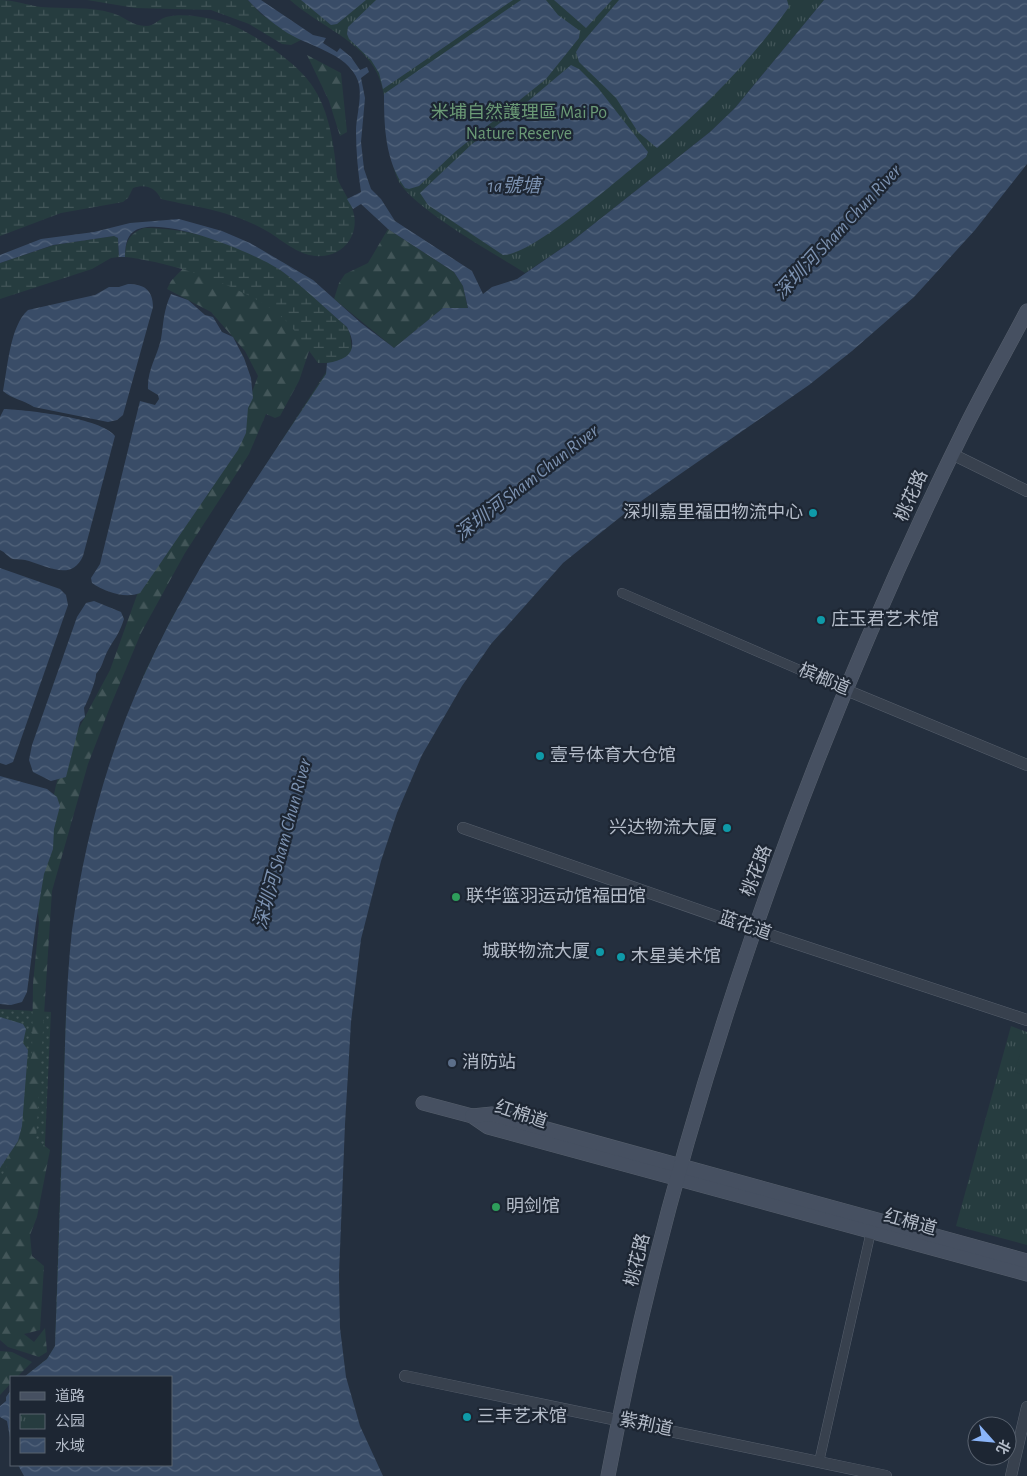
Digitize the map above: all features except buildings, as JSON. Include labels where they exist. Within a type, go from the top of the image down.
[{"type":"main road","name":"桃花路","points":[[608,1476],[619,1420],[678,1172],[755,929],[846,690],[952,454],[1027,311]]},
{"type":"main road","name":"红棉道","points":[[423,1103],[472,1116],[488,1127],[678,1172],[872,1225],[1027,1261]]},
{"type":"main road","name":"红棉道","points":[[872,1225],[1027,1274]]},
{"type":"street","points":[[952,454],[1027,491]]},
{"type":"street","name":"槟榔道","points":[[622,593],[846,690],[1027,765]]},
{"type":"street","name":"蓝花道","points":[[463,828],[755,929],[1027,1020]]},
{"type":"street","points":[[819,1462],[872,1225]]},
{"type":"street","name":"紫荆道","points":[[405,1376],[886,1476]]},
{"type":"street","points":[[1011,1476],[1027,1407]]},
{"type":"green space","points":[[0,0],[41,7],[103,11],[116,14],[141,26],[152,25],[163,18],[189,15],[229,24],[263,42],[298,69],[318,95],[328,121],[337,177],[352,207],[355,219],[349,241],[338,252],[330,255],[314,256],[306,254],[292,248],[252,223],[214,210],[161,199],[153,189],[142,186],[133,188],[128,198],[123,202],[61,213],[0,236]]},
{"type":"green space","points":[[87,0],[248,0],[261,14],[301,40],[291,45],[282,44],[249,24],[211,10],[135,8]]},
{"type":"green space","name":"米埔自然護理區 Mai Po Nature Reserve","points":[[290,0],[824,0],[735,108],[710,132],[571,242],[525,273],[435,216],[405,189],[397,178],[393,165],[384,97],[377,73],[370,62],[350,42]]},
{"type":"green space","points":[[307,55],[341,73],[347,132],[340,136],[329,101]]},
{"type":"green space","points":[[144,228],[198,234],[234,246],[267,261],[299,284],[347,327],[352,350],[97,1334],[25,1376],[47,1359],[55,1346],[66,1013],[73,930],[89,839],[105,780],[145,672],[173,616],[225,528],[328,369],[327,363],[318,363],[288,323],[255,299],[234,288],[189,271],[125,257],[127,242],[135,232]]},
{"type":"green space","points":[[388,229],[454,272],[463,286],[468,309],[443,308],[394,348],[334,299],[339,283],[345,274],[368,263]]},
{"type":"green space","points":[[114,236],[118,238],[119,257],[111,258],[92,269],[0,299],[0,263],[54,245]]},
{"type":"green space","points":[[190,261],[244,276],[314,336],[299,381],[280,416],[275,418],[266,414],[249,454],[185,553],[141,633],[88,764],[52,891],[36,1139],[50,1150],[37,1217],[30,1235],[32,1256],[44,1266],[40,1330],[24,1334],[34,1342],[45,1328],[47,1352],[39,1357],[8,1347],[0,1340],[0,1180],[8,1164],[7,1146],[18,1097],[32,1055],[33,984],[39,922],[35,885],[56,785],[64,756],[110,670],[142,581],[242,419],[258,376],[245,351],[211,312],[167,289],[171,281]]},
{"type":"green space","points":[[0,1009],[51,1012],[44,1165],[0,1237]]},
{"type":"green space","points":[[1011,1026],[1027,1032],[1027,1245],[956,1226]]},
{"type":"green space","points":[[1022,1048],[1027,1050],[1027,1076],[1014,1072]]},
{"type":"green space","points":[[0,1351],[12,1352],[32,1362],[18,1376],[10,1376],[10,1384],[0,1395]]},
{"type":"water","name":"深圳河 Sham Chun River","points":[[248,0],[261,0],[313,35],[326,38],[323,43],[337,52],[340,48],[351,57],[360,70],[367,67],[369,72],[361,78],[365,98],[361,142],[364,169],[371,189],[381,199],[395,221],[472,271],[483,294],[492,287],[517,279],[571,242],[710,132],[735,108],[824,0],[1027,0],[1027,164],[975,230],[914,297],[852,351],[809,385],[634,506],[563,563],[491,644],[462,686],[422,755],[397,813],[381,861],[361,939],[351,1022],[345,1124],[339,1275],[340,1328],[346,1377],[360,1426],[383,1476],[24,1476],[19,1466],[172,1466],[172,1376],[25,1376],[47,1359],[55,1346],[67,1002],[72,930],[77,897],[99,798],[109,765],[132,702],[165,632],[230,519],[326,374],[327,363],[347,356],[352,347],[352,342],[347,327],[283,272],[232,247],[185,231],[164,227],[146,227],[133,232],[127,240],[125,257],[119,257],[118,238],[114,236],[53,245],[0,263],[0,255],[41,239],[94,232],[130,223],[179,219],[222,231],[250,243],[313,280],[361,323],[394,348],[443,308],[468,308],[463,286],[454,272],[388,229],[361,204],[353,209],[347,199],[361,192],[356,139],[360,93],[358,81],[353,71],[336,56],[292,36],[265,16]]},
{"type":"water","points":[[301,0],[366,0],[337,24],[331,25]]},
{"type":"water","points":[[376,0],[513,0],[383,89],[379,73],[371,60],[349,39],[347,34],[348,27]]},
{"type":"water","name":"1a號塘","points":[[521,0],[546,0],[558,15],[580,31],[579,38],[546,79],[456,151],[419,186],[409,189],[405,188],[393,166],[387,143],[384,94]]},
{"type":"water","points":[[554,0],[612,0],[586,28]]},
{"type":"water","points":[[619,0],[787,0],[789,7],[759,46],[727,82],[657,148],[638,132],[616,98],[579,62],[576,52]]},
{"type":"water","name":"1a號塘","points":[[571,65],[579,69],[598,88],[648,152],[646,157],[597,198],[554,230],[516,252],[503,255],[428,205],[420,193],[472,144],[520,108]]},
{"type":"water","points":[[128,284],[139,285],[146,289],[153,301],[153,307],[123,415],[117,420],[108,422],[34,407],[3,391],[13,336],[22,317],[28,310],[95,295],[109,287],[119,287]]},
{"type":"water","points":[[171,294],[188,300],[205,315],[213,317],[222,332],[233,337],[244,358],[251,378],[253,398],[248,408],[246,433],[238,450],[140,593],[122,595],[109,592],[97,586],[92,583],[91,578],[100,564],[140,401],[155,405],[159,399],[158,395],[148,389],[148,382],[161,339],[165,311]]},
{"type":"water","points":[[4,409],[46,413],[80,420],[95,424],[115,436],[83,556],[73,568],[66,570],[52,569],[27,560],[13,559],[0,550],[0,417]]},
{"type":"water","points":[[0,568],[60,589],[66,595],[68,605],[13,762],[6,765],[0,763]]},
{"type":"water","points":[[94,601],[121,612],[124,619],[96,674],[84,708],[85,717],[80,722],[66,777],[51,781],[33,772],[29,760],[32,745],[77,617],[86,603]]},
{"type":"water","points":[[0,776],[47,789],[57,797],[60,806],[54,829],[53,849],[44,874],[27,992],[22,1002],[11,1005],[0,1004]]},
{"type":"water","points":[[0,1017],[23,1024],[26,1029],[23,1043],[28,1050],[22,1126],[18,1141],[0,1168]]},
{"type":"water","points":[[10,1391],[10,1438],[7,1421],[0,1417],[0,1406],[6,1401],[6,1397]]},
{"type":"place","name":"深圳嘉里福田物流中心","points":[[813,513]]},
{"type":"place","name":"庄玉君艺术馆","points":[[821,620]]},
{"type":"place","name":"壹号体育大仓馆","points":[[540,756]]},
{"type":"place","name":"兴达物流大厦","points":[[727,828]]},
{"type":"place","name":"联华篮羽运动馆福田馆","points":[[456,897]]},
{"type":"place","name":"城联物流大厦","points":[[600,952]]},
{"type":"place","name":"木星美术馆","points":[[621,957]]},
{"type":"place","name":"消防站","points":[[452,1063]]},
{"type":"place","name":"明剑馆","points":[[496,1207]]},
{"type":"place","name":"三丰艺术馆","points":[[467,1417]]}]
